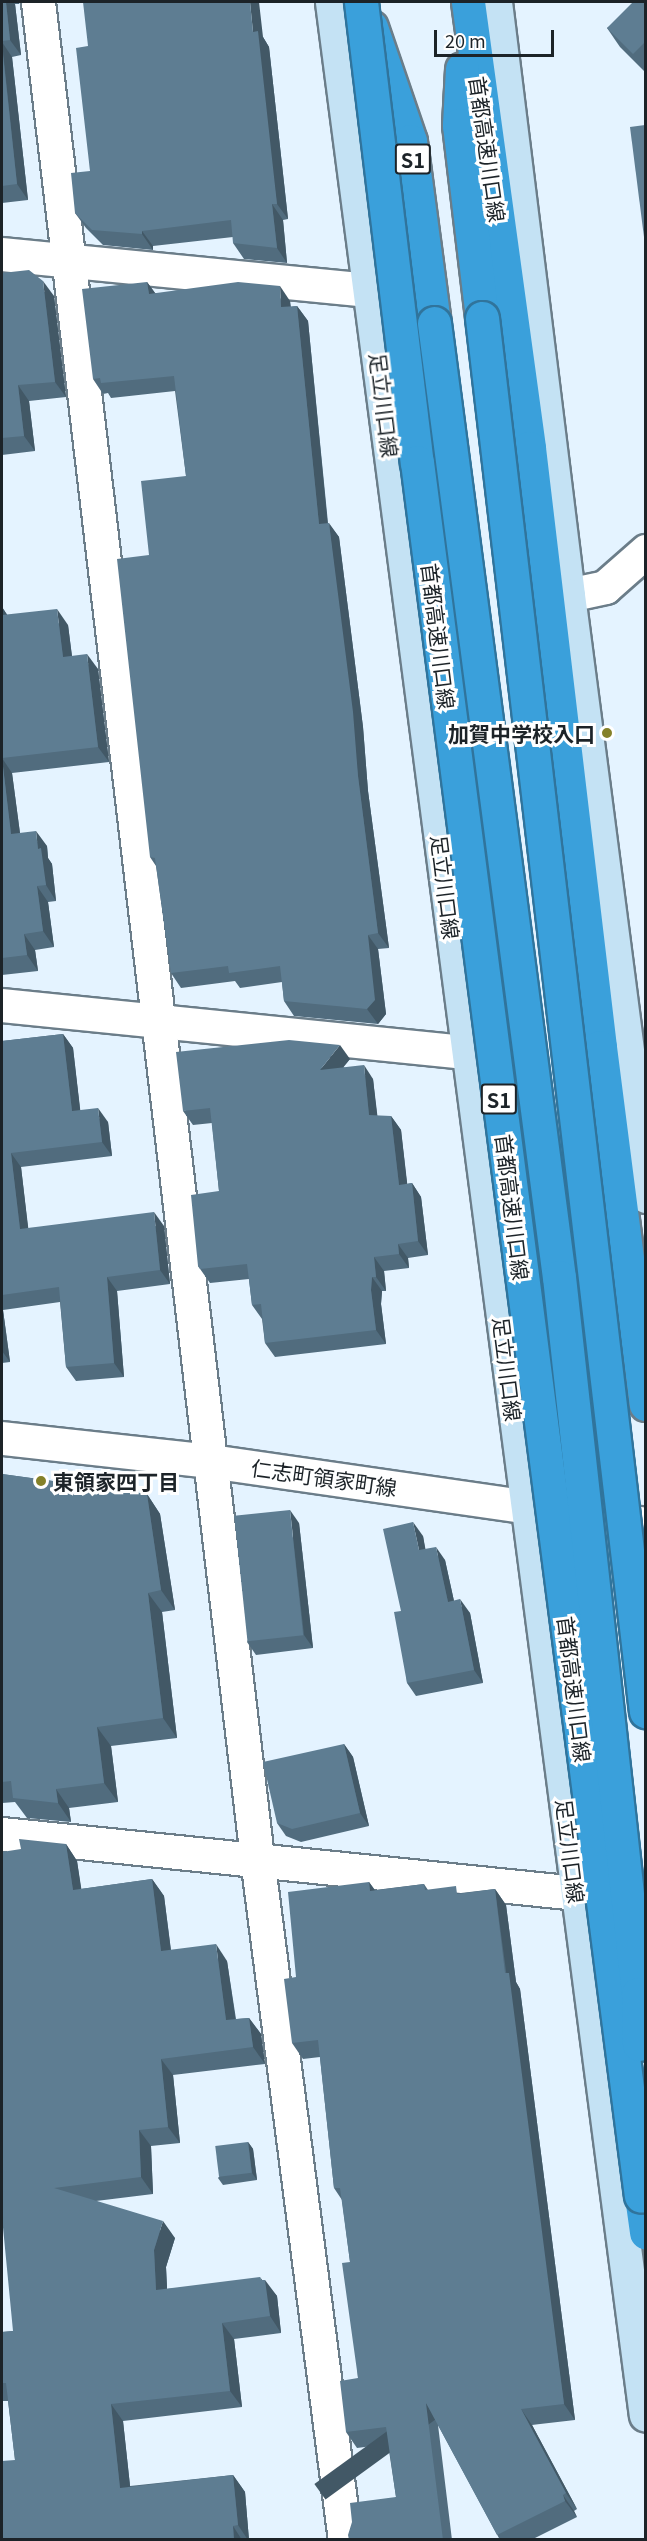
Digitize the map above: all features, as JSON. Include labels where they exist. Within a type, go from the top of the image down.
[{"type":"highway","name":"S1","points":[[362,2],[410,141],[559,1277],[639,1994],[641,2196]]},
{"type":"highway","name":"首都高速川口線","points":[[362,2],[418,474],[645,2233]]},
{"type":"highway","name":"首都高速川口線","points":[[466,2],[529,448],[645,1404]]},
{"type":"highway","points":[[466,2],[459,125],[645,1711]]},
{"type":"main road","name":"足立川口線","points":[[332,2],[645,2415]]},
{"type":"main road","points":[[495,2],[568,595],[640,1112],[645,1197]]},
{"type":"street","points":[[38,2],[258,1858],[345,2540]]},
{"type":"street","points":[[2,254],[370,290]]},
{"type":"street","points":[[568,595],[605,587],[645,551]]},
{"type":"street","points":[[2,1005],[467,1052]]},
{"type":"street","name":"仁志町領家町線","points":[[2,1438],[210,1461],[645,1524]]},
{"type":"street","points":[[2,1834],[258,1858],[577,1893]]},
{"type":"building","points":[[2,2],[6,2],[10,40],[2,41]]},
{"type":"building","points":[[83,2],[250,2],[253,32],[258,31],[277,204],[272,204],[277,248],[233,243],[231,220],[142,231],[142,234],[92,230],[75,213],[71,173],[90,171],[76,48],[88,46]]},
{"type":"building","points":[[633,2],[645,2],[645,42],[633,54],[607,28]]},
{"type":"building","points":[[2,46],[17,184],[2,186]]},
{"type":"building","points":[[645,125],[645,245],[630,127]]},
{"type":"building","points":[[29,270],[43,281],[55,382],[18,385],[24,436],[2,438],[2,273]]},
{"type":"building","points":[[147,282],[149,294],[238,282],[280,286],[281,307],[297,306],[319,524],[329,523],[378,933],[368,935],[375,1000],[367,1009],[284,1001],[280,966],[229,973],[228,966],[171,973],[155,858],[150,857],[117,559],[149,555],[141,481],[186,476],[174,376],[101,383],[100,378],[93,379],[82,289]]},
{"type":"building","points":[[57,609],[63,657],[87,654],[98,747],[2,758],[2,615]]},
{"type":"building","points":[[2,758],[11,834],[36,831],[38,849],[41,848],[46,885],[37,886],[43,931],[24,934],[27,955],[2,958]]},
{"type":"building","points":[[63,1034],[72,1111],[98,1108],[102,1142],[11,1153],[20,1229],[154,1212],[160,1270],[107,1277],[114,1363],[66,1367],[59,1287],[2,1295],[2,1041]]},
{"type":"building","points":[[289,1040],[340,1045],[320,1070],[364,1065],[369,1115],[391,1116],[399,1185],[412,1183],[418,1241],[398,1244],[399,1254],[374,1257],[376,1277],[372,1277],[371,1290],[376,1330],[265,1343],[261,1304],[252,1305],[247,1264],[200,1269],[198,1266],[191,1195],[219,1191],[210,1108],[183,1111],[176,1052]]},
{"type":"building","points":[[2,1474],[147,1494],[161,1590],[148,1593],[163,1718],[97,1727],[104,1783],[56,1789],[58,1803],[13,1798],[11,1781],[2,1782]]},
{"type":"building","points":[[290,1510],[303,1635],[247,1641],[234,1516]]},
{"type":"building","points":[[413,1522],[419,1550],[436,1547],[448,1602],[460,1599],[474,1670],[407,1683],[394,1612],[401,1611],[383,1529]]},
{"type":"building","points":[[344,1744],[360,1813],[292,1829],[277,1823],[263,1762]]},
{"type":"building","points":[[19,1839],[66,1844],[73,1890],[152,1879],[161,1951],[216,1944],[226,2020],[249,2018],[253,2047],[161,2059],[168,2127],[139,2130],[141,2177],[54,2188],[163,2221],[154,2250],[156,2290],[260,2277],[261,2280],[265,2280],[270,2316],[222,2323],[230,2391],[111,2404],[120,2488],[233,2475],[238,2525],[233,2526],[234,2540],[2,2540],[2,2461],[15,2460],[6,2383],[2,2383],[2,2332],[13,2331],[2,2217],[2,1852],[21,1849]]},
{"type":"building","points":[[369,1882],[370,1891],[424,1884],[425,1890],[456,1886],[457,1894],[495,1889],[505,1973],[509,1973],[564,2404],[521,2409],[566,2493],[563,2495],[565,2501],[497,2535],[426,2403],[443,2540],[349,2540],[348,2535],[352,2522],[350,2503],[396,2497],[386,2427],[346,2432],[340,2381],[358,2378],[342,2263],[350,2262],[340,2188],[334,2188],[318,2040],[292,2043],[284,1979],[296,1977],[288,1892]]},
{"type":"building","points":[[248,2142],[252,2173],[219,2177],[215,2146]]},
{"type":"place","name":"加賀中学校入口","points":[[607,733]]},
{"type":"place","name":"東領家四丁目","points":[[41,1481]]}]
